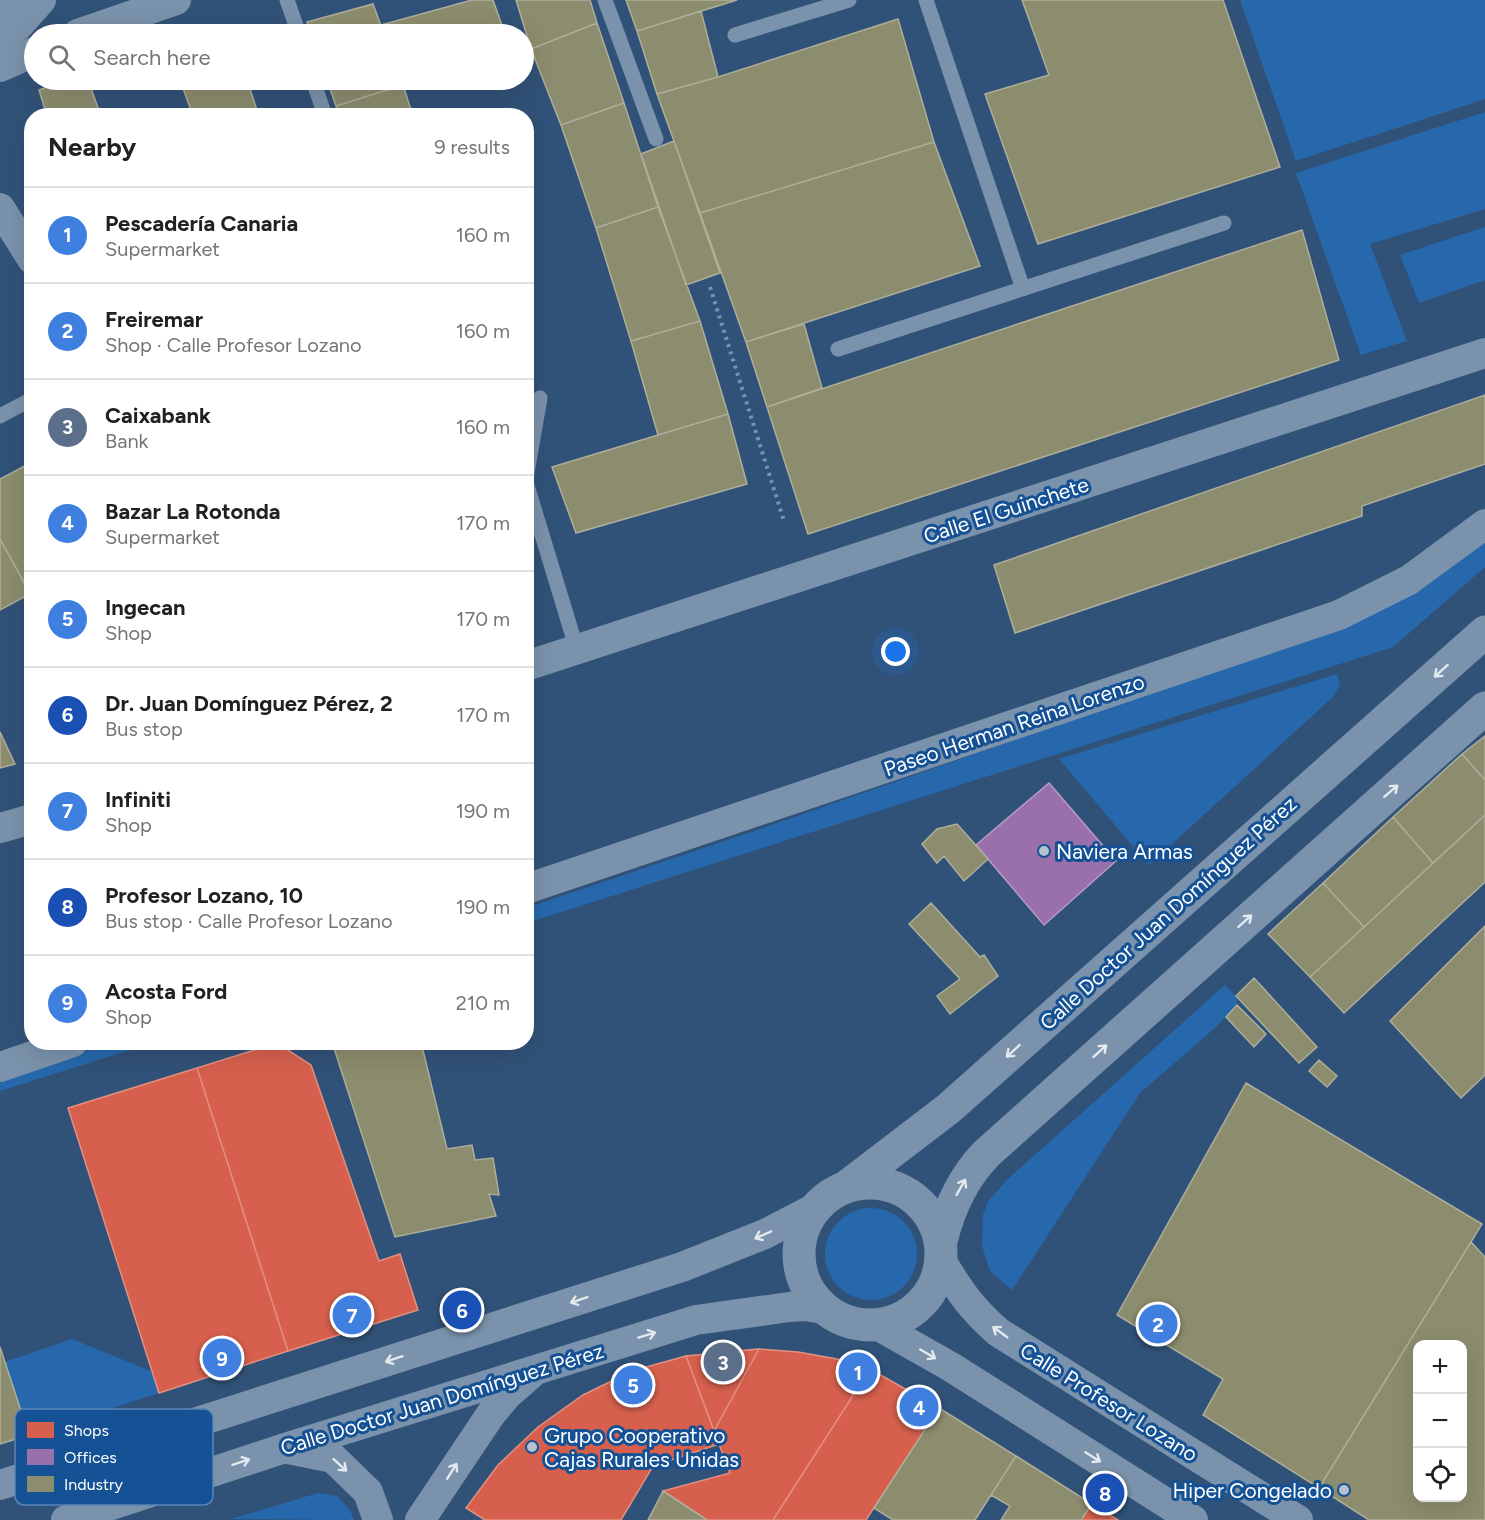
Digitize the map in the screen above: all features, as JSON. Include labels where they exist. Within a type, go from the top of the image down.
[{"type":"street","points":[[0,7],[15,0]]},
{"type":"street","points":[[0,35],[18,27],[41,0]]},
{"type":"street","points":[[107,24],[176,0]]},
{"type":"street","points":[[0,67],[24,56]]},
{"type":"street","points":[[0,208],[24,247]]},
{"type":"street","name":"Calle El Guinchete","points":[[534,663],[1485,353]]},
{"type":"street","name":"Paseo Herman Reina Lorenzo","points":[[534,886],[1339,615],[1408,580],[1485,524]]},
{"type":"street","name":"Calle Doctor Juan Domínguez Pérez","points":[[846,1187],[948,1109],[1485,632]]},
{"type":"street","points":[[815,1208],[804,1227],[799,1249],[801,1271],[810,1292],[824,1309],[840,1319],[858,1325],[877,1325],[901,1319],[921,1305],[935,1286],[946,1221],[963,1183],[986,1154],[1485,708]]},
{"type":"street","points":[[0,828],[24,821]]},
{"type":"street","points":[[0,1067],[50,1050]]},
{"type":"street","points":[[213,1417],[682,1267],[765,1234],[815,1208],[829,1196],[846,1187],[869,1182],[892,1186],[913,1197],[929,1214],[937,1227],[941,1252]]},
{"type":"street","name":"Calle Profesor Lozano","points":[[941,1252],[961,1294],[976,1313],[998,1332],[1298,1520]]},
{"type":"street","name":"Calle Doctor Juan Domínguez Pérez","points":[[213,1472],[540,1367],[696,1320],[789,1307],[804,1306],[824,1309]]},
{"type":"street","points":[[877,1325],[951,1367],[1193,1520]]},
{"type":"street","points":[[430,1517],[491,1414],[507,1395],[540,1367]]},
{"type":"street","points":[[285,1448],[333,1458],[368,1492],[378,1520]]},
{"type":"street","points":[[0,1485],[15,1480]]},
{"type":"street","name":"Calle Doctor Juan Domínguez Pérez","points":[[66,1520],[112,1505]]},
{"type":"lane","points":[[287,0],[295,24]]},
{"type":"lane","points":[[605,0],[656,139]]},
{"type":"lane","points":[[735,35],[849,0]]},
{"type":"lane","points":[[926,0],[1023,289]]},
{"type":"lane","points":[[316,90],[322,108]]},
{"type":"lane","points":[[838,349],[1224,223]]},
{"type":"lane","points":[[534,433],[540,398]]},
{"type":"lane","points":[[0,416],[24,403]]},
{"type":"lane","points":[[534,507],[577,650]]},
{"type":"path","points":[[710,287],[784,521]]},
{"type":"shaded area","points":[[1240,0],[1485,0],[1485,99],[1296,161]]},
{"type":"shaded area","points":[[1485,112],[1485,209],[1370,244],[1407,341],[1361,355],[1296,173]]},
{"type":"shaded area","points":[[1485,227],[1485,280],[1419,303],[1400,255]]},
{"type":"shaded area","points":[[1485,541],[1485,567],[1393,647],[534,921],[534,905],[766,827],[1281,647]]},
{"type":"shaded area","points":[[1337,674],[1340,684],[1334,696],[1149,865],[1059,759]]},
{"type":"shaded area","points":[[1225,985],[1236,996],[1237,1005],[1215,1028],[1140,1093],[1012,1290],[990,1271],[982,1246],[983,1215],[988,1201],[1008,1179]]},
{"type":"shaded area","points":[[90,1050],[130,1050],[0,1091],[0,1079]]},
{"type":"shaded area","points":[[871,1208],[889,1212],[903,1222],[913,1236],[917,1254],[913,1272],[903,1286],[889,1296],[871,1300],[853,1296],[839,1286],[829,1272],[825,1254],[829,1236],[839,1222],[853,1212]]},
{"type":"shaded area","points":[[72,1339],[153,1372],[159,1393],[109,1409],[20,1409],[5,1362]]},
{"type":"shaded area","points":[[318,1493],[337,1496],[350,1510],[354,1520],[231,1519]]},
{"type":"building: Shops","points":[[255,1050],[288,1050],[311,1065],[379,1261],[400,1254],[418,1310],[288,1351],[197,1068]]},
{"type":"building: Shops","points":[[197,1068],[288,1351],[159,1393],[68,1108]]},
{"type":"building: Shops","points":[[759,1349],[714,1431],[686,1356]]},
{"type":"building: Shops","points":[[759,1349],[798,1352],[837,1359],[870,1369],[773,1520],[707,1520],[663,1491],[730,1473],[714,1431]]},
{"type":"building: Shops","points":[[686,1356],[719,1444],[653,1466],[621,1520],[485,1520],[466,1508],[498,1465],[538,1427],[583,1395],[632,1371]]},
{"type":"building: Shops","points":[[870,1369],[939,1408],[866,1520],[773,1520]]},
{"type":"building: Shops","points":[[1092,1504],[1118,1520],[1081,1520]]},
{"type":"building: Offices","points":[[1049,783],[1116,861],[1044,925],[976,845]]},
{"type":"building: Industry","points":[[472,0],[493,0],[501,24],[385,24]]},
{"type":"building: Industry","points":[[516,0],[590,0],[597,23],[534,48],[534,24],[523,24]]},
{"type":"building: Industry","points":[[626,0],[737,0],[637,31]]},
{"type":"building: Industry","points":[[1022,0],[1223,0],[1280,167],[1038,244],[985,94],[1049,75]]},
{"type":"building: Industry","points":[[373,4],[380,24],[308,24],[307,22]]},
{"type":"building: Industry","points":[[701,11],[718,77],[657,94],[637,31]]},
{"type":"building: Industry","points":[[898,19],[934,142],[700,213],[657,94],[718,77]]},
{"type":"building: Industry","points":[[597,23],[624,103],[561,125],[534,57],[534,48]]},
{"type":"building: Industry","points":[[39,90],[92,90],[98,108],[45,108]]},
{"type":"building: Industry","points":[[184,90],[250,90],[256,108],[190,108]]},
{"type":"building: Industry","points":[[330,90],[387,90],[336,106]]},
{"type":"building: Industry","points":[[387,90],[405,90],[410,108],[337,108],[336,106]]},
{"type":"building: Industry","points":[[624,103],[658,207],[596,228],[561,125]]},
{"type":"building: Industry","points":[[674,141],[720,273],[686,285],[641,154]]},
{"type":"building: Industry","points":[[934,142],[980,266],[746,342],[700,213]]},
{"type":"building: Industry","points":[[658,207],[700,321],[631,341],[596,228]]},
{"type":"building: Industry","points":[[1302,230],[1339,360],[808,534],[767,407]]},
{"type":"building: Industry","points":[[700,321],[728,414],[658,435],[631,341]]},
{"type":"building: Industry","points":[[804,324],[822,388],[767,407],[746,342]]},
{"type":"building: Industry","points":[[1485,395],[1485,464],[1362,506],[1362,516],[1015,633],[994,565]]},
{"type":"building: Industry","points":[[728,414],[747,484],[576,533],[552,467]]},
{"type":"building: Industry","points":[[24,466],[24,582],[0,539],[0,479]]},
{"type":"building: Industry","points":[[0,539],[24,583],[24,597],[0,610]]},
{"type":"building: Industry","points":[[0,732],[15,764],[0,768]]},
{"type":"building: Industry","points":[[1485,736],[1485,780],[1462,754]]},
{"type":"building: Industry","points":[[1462,754],[1485,780],[1485,815],[1433,863],[1393,817]]},
{"type":"building: Industry","points":[[1485,815],[1485,882],[1344,1013],[1310,977]]},
{"type":"building: Industry","points":[[1393,817],[1433,863],[1364,927],[1323,883]]},
{"type":"building: Industry","points":[[957,824],[988,859],[964,881],[944,856],[937,863],[922,844],[937,829]]},
{"type":"building: Industry","points":[[1323,883],[1364,927],[1310,977],[1268,934]]},
{"type":"building: Industry","points":[[931,903],[980,957],[984,955],[998,976],[950,1014],[937,996],[960,979],[909,924]]},
{"type":"building: Industry","points":[[1485,926],[1485,1075],[1461,1098],[1390,1021]]},
{"type":"building: Industry","points":[[1254,978],[1317,1047],[1299,1063],[1236,996]]},
{"type":"building: Industry","points":[[1237,1005],[1266,1034],[1254,1047],[1226,1017]]},
{"type":"building: Industry","points":[[335,1050],[423,1050],[447,1149],[472,1145],[475,1160],[493,1158],[499,1195],[489,1194],[496,1216],[395,1237]]},
{"type":"building: Industry","points":[[1319,1060],[1337,1076],[1327,1087],[1309,1071]]},
{"type":"building: Industry","points":[[1246,1083],[1482,1224],[1319,1488],[1203,1415],[1223,1379],[1117,1315]]},
{"type":"building: Industry","points":[[1471,1242],[1485,1257],[1485,1520],[1369,1520],[1319,1488]]},
{"type":"building: Industry","points":[[0,1347],[20,1409],[15,1409],[15,1439],[0,1444]]},
{"type":"building: Industry","points":[[939,1408],[1016,1456],[975,1520],[893,1520],[874,1508]]},
{"type":"building: Industry","points":[[1016,1456],[1092,1504],[1081,1520],[1001,1520],[1010,1506],[991,1495]]},
{"type":"building: Industry","points":[[663,1491],[707,1520],[648,1520]]},
{"type":"place","name":"Naviera Armas","points":[[1044,851]]},
{"type":"place","name":"Dr. Juan Domínguez Pérez, 2","points":[[462,1310]]},
{"type":"place","name":"Infiniti","points":[[352,1315]]},
{"type":"place","name":"Freiremar","points":[[1158,1324]]},
{"type":"place","name":"Acosta Ford","points":[[222,1358]]},
{"type":"place","name":"Caixabank","points":[[723,1362]]},
{"type":"place","name":"Pescadería Canaria","points":[[858,1372]]},
{"type":"place","name":"Ingecan","points":[[633,1385]]},
{"type":"place","name":"Bazar La Rotonda","points":[[919,1407]]},
{"type":"place","name":"Grupo Cooperativo Cajas Rurales Unidas","points":[[532,1447]]},
{"type":"place","name":"Hiper Congelado","points":[[1344,1490]]},
{"type":"place","name":"Profesor Lozano, 10","points":[[1105,1493]]}]
